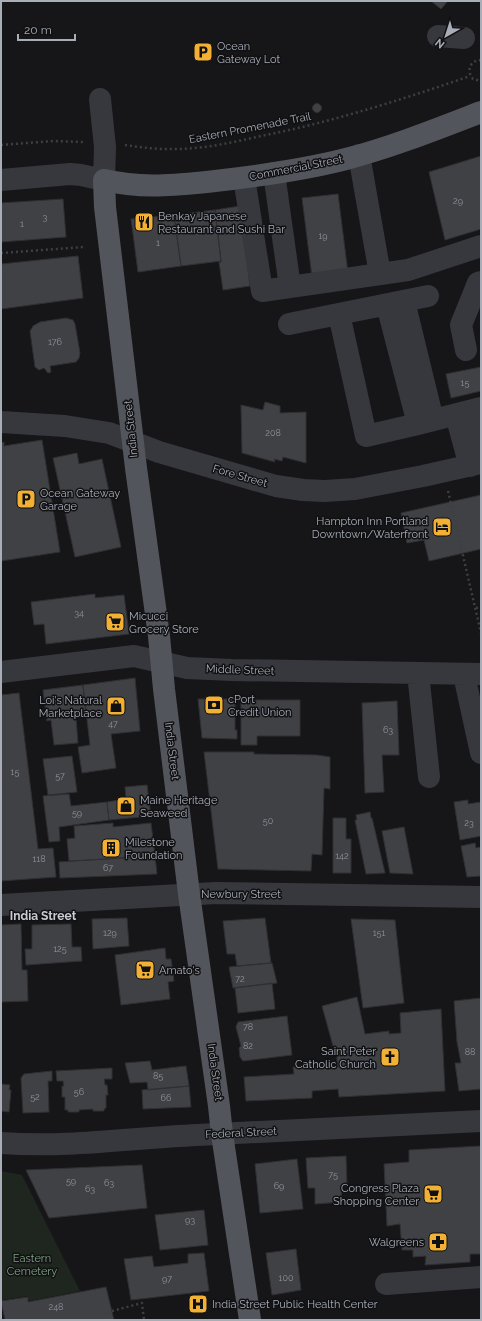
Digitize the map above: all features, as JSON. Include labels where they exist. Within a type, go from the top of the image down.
[{"type":"main road","name":"Commercial Street","points":[[104,180],[135,185],[165,186],[244,178],[303,169],[359,155],[481,112]]},
{"type":"main road","name":"India Street","points":[[104,180],[105,207],[136,468],[159,636],[190,894],[222,1134],[250,1320]]},
{"type":"street","points":[[438,36],[464,38]]},
{"type":"street","points":[[1,180],[70,174],[104,180],[104,143],[100,99]]},
{"type":"street","points":[[359,155],[380,274]]},
{"type":"street","points":[[274,173],[290,287]]},
{"type":"street","points":[[244,178],[262,291],[408,270],[481,246]]},
{"type":"street","points":[[466,350],[461,325],[478,283],[481,282]]},
{"type":"street","points":[[289,324],[428,296]]},
{"type":"street","points":[[396,303],[426,422]]},
{"type":"street","points":[[339,314],[366,436],[469,411]]},
{"type":"street","points":[[469,411],[481,442]]},
{"type":"street","points":[[469,411],[476,464]]},
{"type":"street","name":"Fore Street","points":[[1,422],[65,426],[109,433],[159,452],[247,478],[276,486],[303,490],[325,491],[356,489],[444,472],[476,464]]},
{"type":"street","name":"Middle Street","points":[[1,672],[134,656],[187,668],[472,674]]},
{"type":"street","points":[[418,673],[429,777]]},
{"type":"street","points":[[472,674],[481,753]]},
{"type":"street","name":"Newbury Street","points":[[1,905],[216,893],[481,897]]},
{"type":"street","name":"Federal Street","points":[[1,1143],[67,1145],[222,1134],[481,1121]]},
{"type":"street","points":[[386,1284],[481,1277]]},
{"type":"path","points":[[481,60],[475,61],[470,66],[469,70],[470,76],[476,81],[481,81]]},
{"type":"path","name":"Eastern Promenade Trail","points":[[1,145],[70,141],[167,149],[202,147],[297,129],[353,115],[470,76]]},
{"type":"path","points":[[1,253],[84,247]]},
{"type":"path","points":[[444,472],[481,632]]},
{"type":"path","points":[[476,608],[481,607]]},
{"type":"path","points":[[112,1311],[142,1303],[144,1320]]},
{"type":"green space","name":"Eastern Cemetery","points":[[1,1171],[22,1175],[80,1291],[29,1301],[28,1296],[1,1300]]},
{"type":"building","points":[[431,1],[448,1],[441,9]]},
{"type":"building","points":[[317,103],[322,108],[317,113],[312,108]]},
{"type":"building","points":[[481,156],[481,229],[445,240],[429,172]]},
{"type":"building","points":[[338,194],[348,273],[312,277],[302,198]]},
{"type":"building","points":[[63,199],[66,237],[1,242],[1,203]]},
{"type":"building","points":[[240,206],[250,286],[223,290],[215,210]]},
{"type":"building","points":[[215,210],[221,261],[181,266],[174,215]]},
{"type":"building","points":[[174,215],[181,266],[138,272],[131,219]]},
{"type":"building","points":[[78,256],[83,298],[1,309],[1,264]]},
{"type":"building","points":[[66,318],[73,320],[75,324],[80,353],[79,358],[76,362],[50,366],[51,372],[48,373],[44,368],[39,370],[35,367],[30,331],[33,326],[40,322]]},
{"type":"building","points":[[481,367],[481,391],[451,398],[446,374]]},
{"type":"building","points":[[265,402],[280,406],[280,413],[306,412],[306,463],[283,457],[282,461],[274,459],[275,462],[242,453],[241,405],[263,410]]},
{"type":"building","name":"Ocean Gateway Garage","points":[[42,440],[60,552],[1,561],[1,443],[4,442],[4,446]]},
{"type":"building","points":[[77,453],[79,464],[102,459],[121,547],[75,557],[53,458]]},
{"type":"building","name":"Hampton Inn Portland Downtown/Waterfront","points":[[481,495],[481,549],[429,561],[424,540],[407,543],[401,513]]},
{"type":"building","points":[[95,594],[95,598],[124,595],[129,634],[46,644],[44,624],[34,625],[31,602]]},
{"type":"building","points":[[135,678],[140,731],[111,734],[116,768],[82,773],[78,747],[90,745],[83,685]]},
{"type":"building","points":[[83,685],[86,716],[76,718],[78,743],[54,745],[51,720],[47,721],[43,690]]},
{"type":"building","points":[[19,693],[38,849],[53,848],[56,877],[1,881],[1,695]]},
{"type":"building","points":[[198,699],[235,699],[235,730],[237,730],[237,739],[202,738]]},
{"type":"building","points":[[241,700],[300,700],[300,736],[257,736],[257,745],[241,745]]},
{"type":"building","points":[[397,701],[399,755],[382,755],[384,792],[365,793],[362,703]]},
{"type":"building","points":[[204,752],[254,752],[254,754],[317,755],[330,757],[330,789],[324,788],[322,855],[312,854],[311,871],[218,869]]},
{"type":"building","points":[[72,756],[77,792],[48,795],[43,759]]},
{"type":"building","points":[[147,785],[151,816],[109,820],[107,802],[126,799],[125,787]]},
{"type":"building","points":[[69,794],[71,806],[107,802],[109,820],[59,827],[60,841],[49,842],[43,796]]},
{"type":"building","points":[[468,800],[468,804],[481,802],[481,836],[460,840],[454,802]]},
{"type":"building","points":[[370,812],[385,873],[366,874],[355,820],[357,820],[356,815]]},
{"type":"building","points":[[333,818],[346,818],[346,839],[351,839],[351,873],[333,873]]},
{"type":"building","name":"Milestone Foundation","points":[[113,823],[113,827],[151,823],[155,856],[69,861],[67,839],[75,838],[74,826]]},
{"type":"building","points":[[404,827],[413,874],[390,873],[382,831]]},
{"type":"building","points":[[475,843],[476,848],[481,847],[481,876],[467,877],[461,846]]},
{"type":"building","points":[[155,856],[157,874],[60,878],[59,862]]},
{"type":"building","points":[[127,918],[129,946],[93,949],[92,919]]},
{"type":"building","points":[[265,918],[271,963],[237,966],[235,954],[227,954],[223,921]]},
{"type":"building","points":[[351,919],[395,920],[404,1003],[363,1008]]},
{"type":"building","points":[[21,924],[22,970],[27,970],[28,1001],[1,1002],[1,925]]},
{"type":"building","points":[[71,924],[72,947],[81,947],[82,961],[26,965],[25,949],[32,949],[32,925]]},
{"type":"building","name":"Amato's","points":[[165,948],[166,959],[171,959],[174,981],[168,982],[170,999],[121,1005],[115,955]]},
{"type":"building","points":[[272,963],[277,983],[233,988],[229,967]]},
{"type":"building","points":[[272,983],[275,1009],[238,1013],[235,988]]},
{"type":"building","name":"Saint Peter Catholic Church","points":[[357,997],[365,1034],[389,1031],[389,1034],[401,1033],[400,1013],[441,1009],[445,1091],[339,1097],[338,1089],[312,1091],[312,1098],[246,1101],[244,1077],[294,1074],[293,1067],[337,1066],[337,1048],[333,1046],[322,1006]]},
{"type":"building","points":[[481,998],[481,1089],[459,1091],[455,1063],[461,1063],[457,1042],[454,1001]]},
{"type":"building","points":[[287,1016],[292,1055],[243,1061],[240,1057],[239,1048],[241,1046],[236,1027],[238,1022]]},
{"type":"building","points":[[150,1061],[152,1070],[186,1066],[189,1086],[148,1090],[147,1082],[130,1083],[125,1063]]},
{"type":"building","points":[[112,1068],[112,1079],[104,1079],[105,1085],[107,1085],[108,1095],[106,1095],[106,1108],[104,1111],[93,1111],[93,1109],[79,1110],[79,1112],[68,1112],[68,1110],[65,1110],[65,1097],[62,1097],[62,1086],[64,1086],[63,1081],[57,1081],[56,1071]]},
{"type":"building","points":[[52,1071],[52,1081],[48,1081],[49,1112],[23,1113],[21,1078],[24,1074]]},
{"type":"building","points":[[1,1084],[10,1085],[9,1112],[1,1111]]},
{"type":"building","points":[[189,1086],[191,1107],[143,1109],[142,1090]]},
{"type":"building","name":"Congress Plaza Shopping Center","points":[[481,1146],[481,1254],[470,1254],[470,1262],[425,1265],[426,1256],[413,1257],[413,1250],[402,1250],[400,1224],[387,1226],[384,1164],[409,1162],[409,1150]]},
{"type":"building","points":[[346,1156],[347,1186],[341,1186],[342,1202],[315,1204],[315,1188],[308,1188],[306,1158]]},
{"type":"building","points":[[297,1159],[303,1209],[260,1213],[255,1164]]},
{"type":"building","points":[[142,1165],[147,1208],[49,1218],[26,1170]]},
{"type":"building","points":[[204,1210],[208,1245],[160,1250],[155,1215]]},
{"type":"building","points":[[296,1249],[301,1290],[272,1295],[266,1253]]},
{"type":"building","points":[[204,1253],[209,1291],[131,1300],[124,1259],[152,1256],[154,1267],[188,1263],[188,1254]]},
{"type":"building","points":[[106,1287],[114,1320],[5,1320],[1,1301],[28,1297],[28,1302]]},
{"type":"place","name":"Ocean Gateway Lot","points":[[203,52]]},
{"type":"place","name":"Benkay Japanese Restaurant and Sushi Bar","points":[[144,222]]},
{"type":"place","name":"Ocean Gateway Garage","points":[[26,499]]},
{"type":"place","name":"Hampton Inn Portland Downtown/Waterfront","points":[[442,527]]},
{"type":"place","name":"Micucci Grocery Store","points":[[115,622]]},
{"type":"place","name":"cPort Credit Union","points":[[214,705]]},
{"type":"place","name":"Loi's Natural Marketplace","points":[[116,706]]},
{"type":"place","name":"Maine Heritage Seaweed","points":[[126,806]]},
{"type":"place","name":"Milestone Foundation","points":[[111,848]]},
{"type":"place","name":"Amato's","points":[[145,970]]},
{"type":"place","name":"Saint Peter Catholic Church","points":[[390,1057]]},
{"type":"place","name":"Congress Plaza Shopping Center","points":[[433,1194]]},
{"type":"place","name":"Walgreens","points":[[438,1242]]},
{"type":"place","name":"India Street Public Health Center","points":[[198,1304]]},
{"type":"district","name":"India Street","points":[[43,916]]}]
